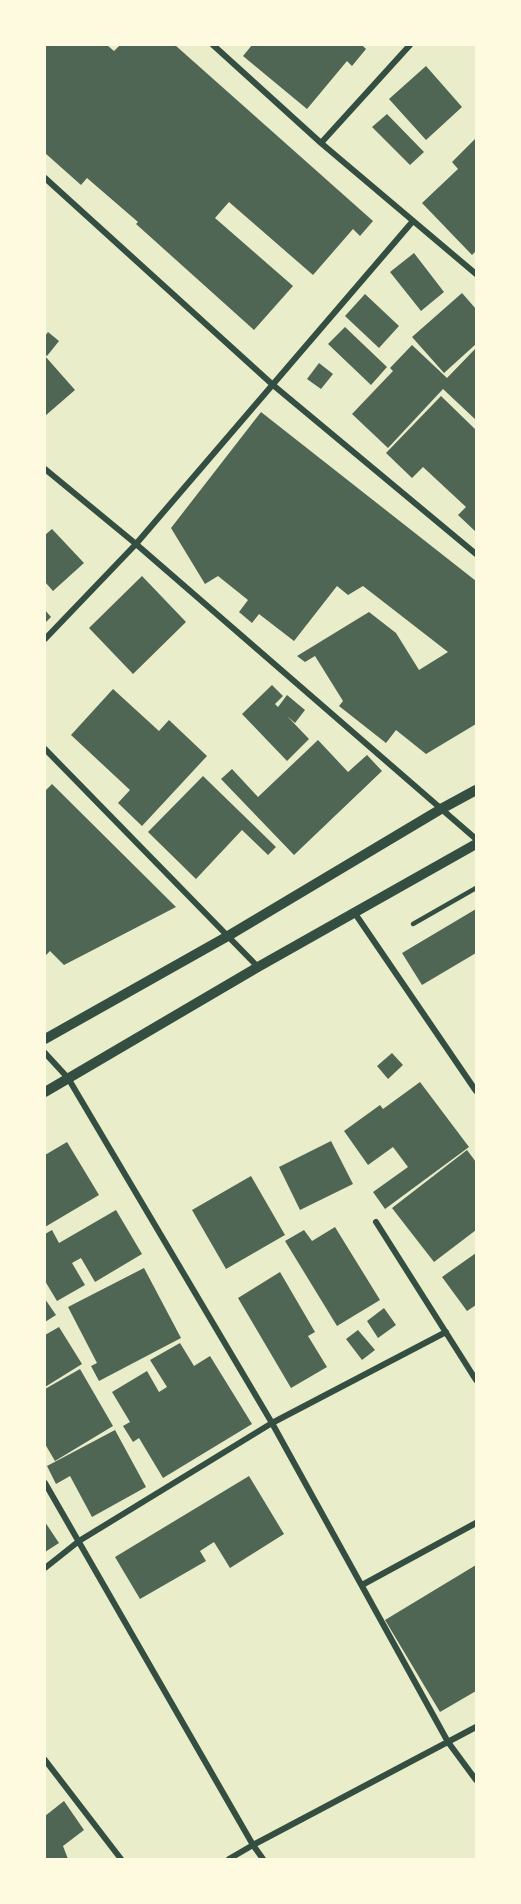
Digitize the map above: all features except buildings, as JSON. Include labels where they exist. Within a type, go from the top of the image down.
[{"type":"street","points":[[213,45],[321,143],[476,274]]},
{"type":"street","points":[[321,143],[410,45]]},
{"type":"street","points":[[45,178],[273,385],[476,554]]},
{"type":"street","points":[[45,639],[136,544],[412,221]]},
{"type":"street","points":[[45,469],[136,544],[476,839]]},
{"type":"street","points":[[45,749],[258,967]]},
{"type":"street","points":[[45,1039],[228,936],[476,790]]},
{"type":"street","points":[[45,1092],[258,967],[476,844]]},
{"type":"street","points":[[354,912],[476,1091]]},
{"type":"street","points":[[45,1053],[68,1078],[272,1423],[448,1742],[476,1780]]},
{"type":"street","points":[[376,1222],[476,1380]]},
{"type":"street","points":[[45,1568],[79,1541],[272,1423],[446,1332]]},
{"type":"street","points":[[45,1483],[263,1859]]},
{"type":"street","points":[[362,1585],[476,1523]]},
{"type":"street","points":[[229,1859],[476,1727]]},
{"type":"street","points":[[45,1760],[121,1859]]},
{"type":"lane","points":[[413,924],[476,888]]}]
